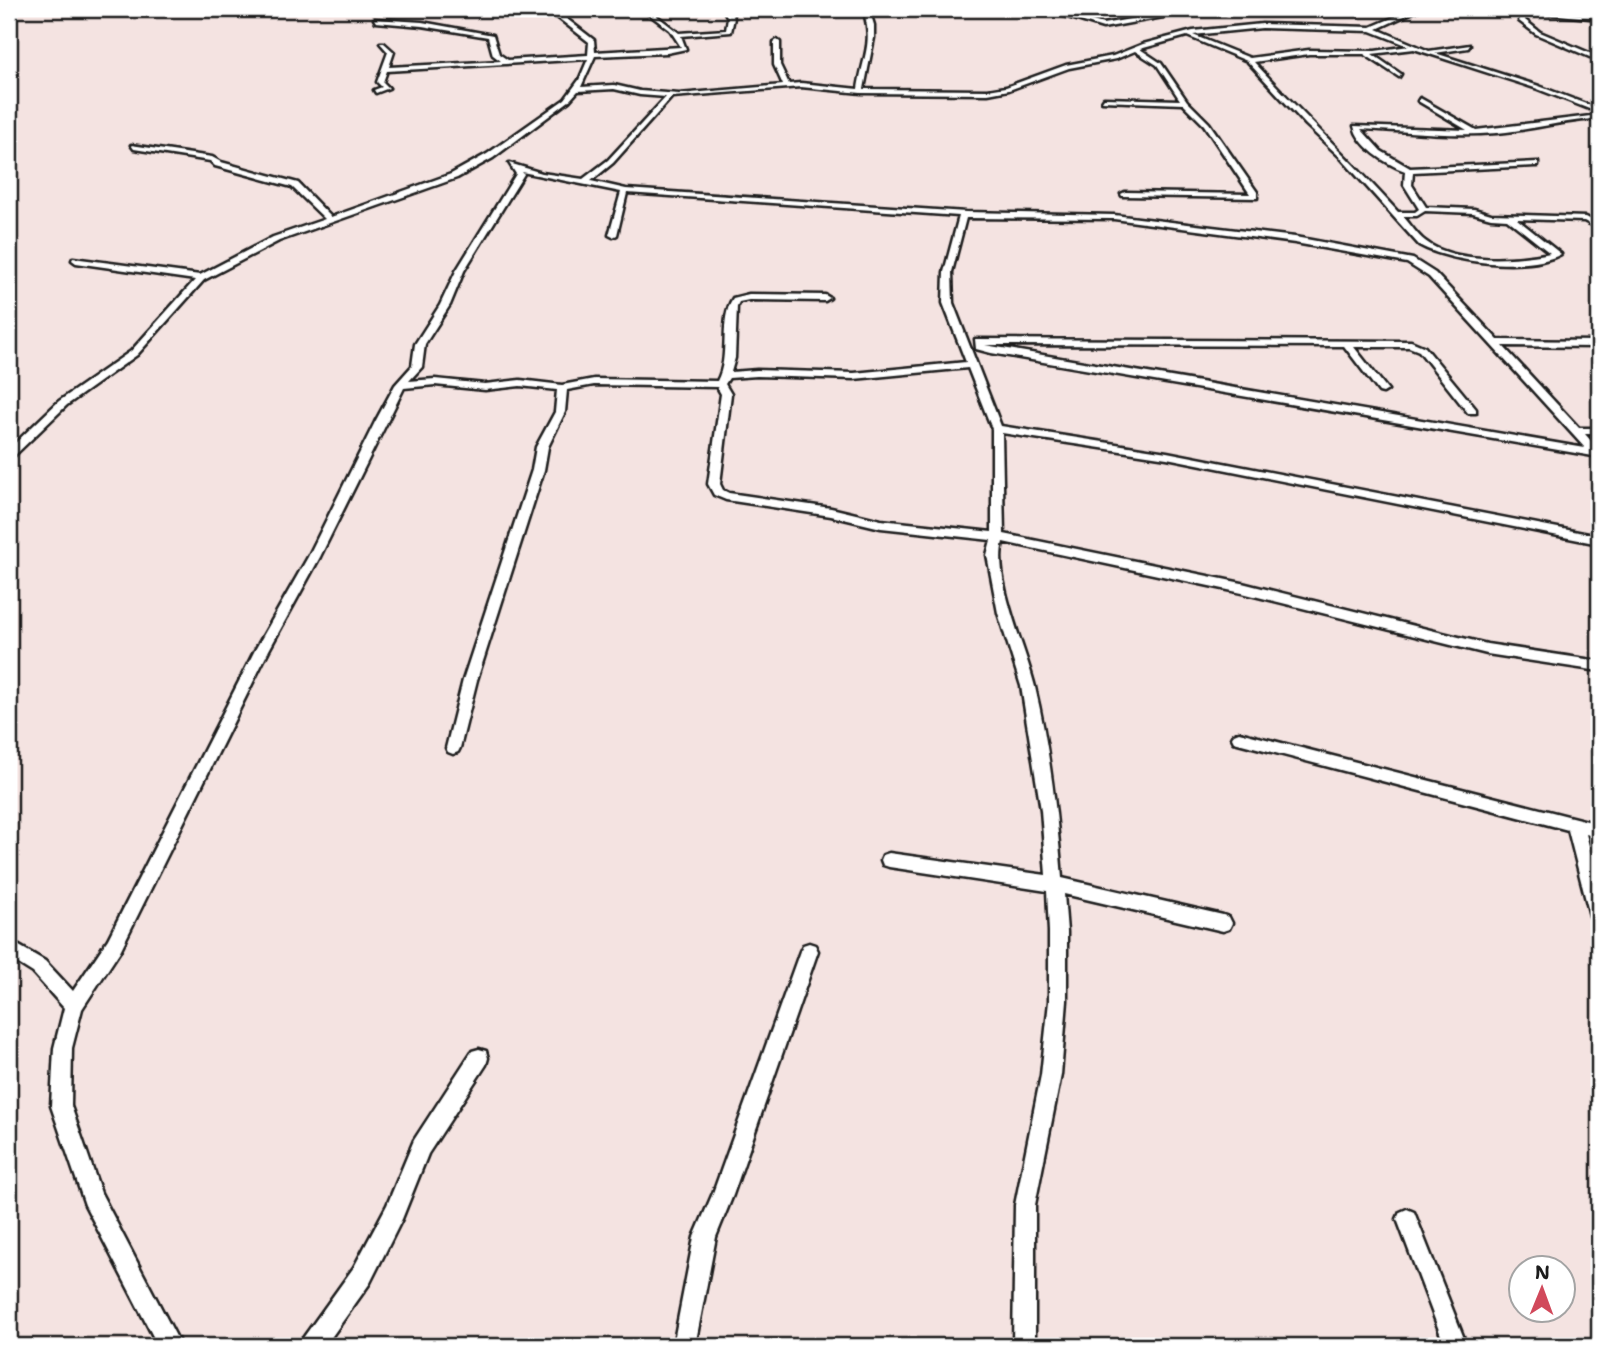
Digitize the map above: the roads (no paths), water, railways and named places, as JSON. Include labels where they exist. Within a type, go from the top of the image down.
[{"type":"street","points":[[9,455],[63,403],[134,353],[201,278],[276,239],[328,219],[438,184],[490,156],[539,122],[577,89],[593,55],[589,37],[554,9],[509,12],[481,9]]},
{"type":"street","points":[[386,69],[677,51],[684,48],[674,28],[659,21],[645,9]]},
{"type":"street","points":[[678,36],[729,31],[731,18],[726,9]]},
{"type":"street","points":[[861,91],[868,65],[872,28],[866,9]]},
{"type":"street","points":[[1045,9],[1103,26],[1174,13],[1221,11],[1236,27]]},
{"type":"street","points":[[577,89],[614,87],[670,95],[787,86],[861,91],[988,92],[1007,89],[1046,75],[1055,76],[1057,71],[1068,66],[1114,58],[1187,35],[1236,27],[1372,29],[1403,18],[1417,9]]},
{"type":"street","points":[[1511,9],[1598,17]]},
{"type":"street","points":[[1584,9],[1598,17]]},
{"type":"street","points":[[1525,10],[1522,13],[1522,21],[1534,30],[1599,59]]},
{"type":"street","points":[[376,20],[422,24],[491,36],[496,55],[508,62]]},
{"type":"street","points":[[1372,29],[1425,52],[1537,87],[1599,111]]},
{"type":"street","points":[[1187,35],[1249,60],[1274,60],[1310,52],[1365,52],[1414,47]]},
{"type":"street","points":[[777,42],[777,65],[787,86]]},
{"type":"street","points":[[376,92],[386,88],[380,82],[391,49],[382,44]]},
{"type":"street","points":[[1425,52],[1468,46]]},
{"type":"street","points":[[1125,194],[1254,196],[1207,124],[1185,102],[1159,64],[1136,49]]},
{"type":"street","points":[[1365,52],[1399,75]]},
{"type":"street","points":[[1249,60],[1433,251],[1473,259],[1543,257],[1556,254],[1508,216]]},
{"type":"street","points":[[584,182],[608,166],[670,95]]},
{"type":"street","points":[[1104,100],[1185,102]]},
{"type":"street","points":[[1419,100],[1475,132]]},
{"type":"street","points":[[1535,164],[1409,170],[1397,166],[1379,153],[1356,127],[1422,133],[1475,132],[1523,128],[1558,119],[1590,117],[1599,120]]},
{"type":"street","points":[[134,147],[212,159],[218,164],[295,185],[328,219]]},
{"type":"street","points":[[490,156],[535,175],[625,191],[966,214],[1077,215],[1149,220],[1296,240],[1410,261],[1432,275],[1598,455]]},
{"type":"street","points":[[170,1346],[92,1198],[61,1106],[62,1048],[74,1005],[114,946],[262,650],[314,557],[400,385],[417,367],[420,344],[446,305],[460,271],[520,174],[512,166]]},
{"type":"street","points":[[1409,170],[1408,185],[1423,209]]},
{"type":"street","points":[[613,234],[625,191]]},
{"type":"street","points":[[1396,214],[1417,214],[1423,209],[1474,211],[1482,215],[1586,219],[1599,227]]},
{"type":"street","points":[[966,214],[962,217],[948,272],[948,303],[997,429],[998,537],[993,555],[1005,613],[1028,686],[1049,810],[1058,932],[1058,1001],[1051,1074],[1025,1205],[1024,1346]]},
{"type":"street","points":[[76,260],[201,278]]},
{"type":"street","points":[[825,298],[749,297],[736,300],[732,306],[730,358],[722,380],[726,394],[714,484],[718,492],[743,500],[831,512],[881,524],[998,537],[1242,588],[1487,649],[1599,666]]},
{"type":"street","points":[[982,341],[979,347],[1109,372],[1598,455]]},
{"type":"street","points":[[963,342],[1397,343],[1418,346],[1472,411]]},
{"type":"street","points":[[1495,343],[1599,344]]},
{"type":"street","points":[[1347,344],[1383,390]]},
{"type":"street","points":[[400,385],[435,382],[485,387],[520,383],[562,388],[594,382],[722,380],[750,374],[857,376],[941,365],[971,365]]},
{"type":"street","points":[[453,748],[470,680],[538,470],[542,447],[560,412],[562,388]]},
{"type":"street","points":[[997,429],[1180,457],[1599,540]]},
{"type":"street","points":[[1577,431],[1599,431]]},
{"type":"street","points":[[1239,738],[1599,831]]},
{"type":"street","points":[[1575,825],[1599,916]]},
{"type":"street","points":[[889,860],[1054,884],[1223,923]]},
{"type":"street","points":[[9,948],[39,967],[74,1005]]},
{"type":"street","points":[[684,1346],[705,1237],[723,1195],[809,951]]},
{"type":"street","points":[[311,1346],[362,1275],[395,1212],[421,1147],[479,1058]]},
{"type":"street","points":[[1407,1219],[1456,1346]]}]
